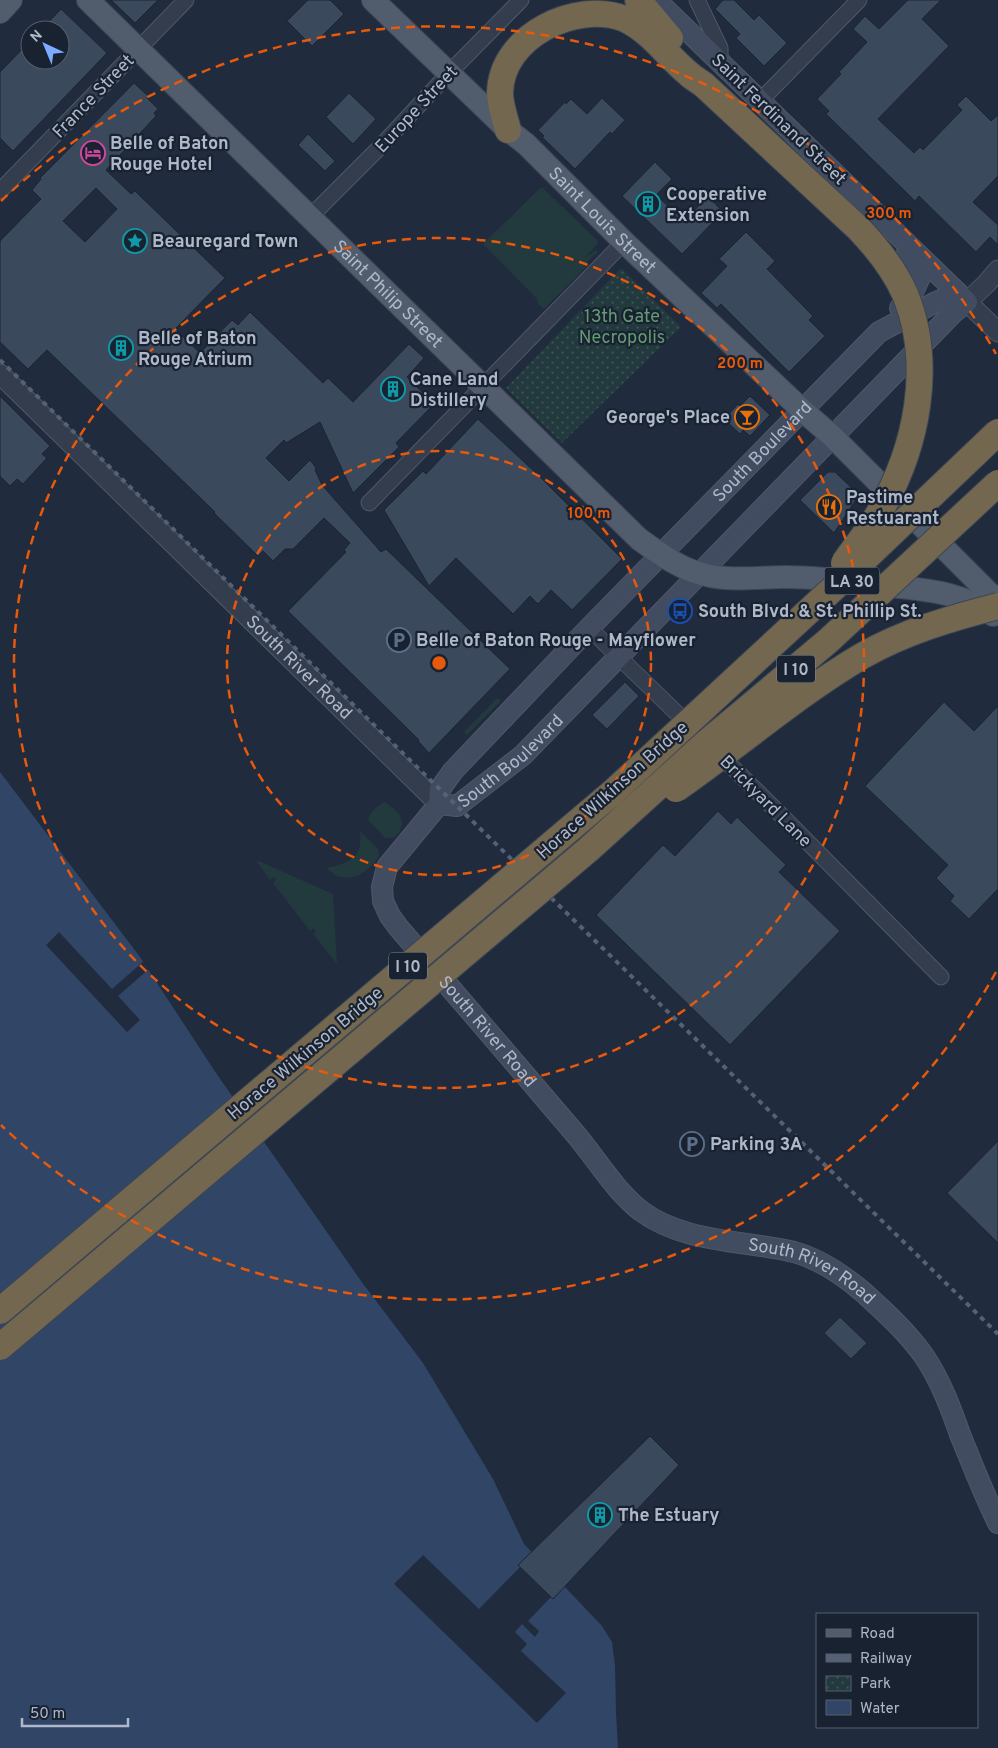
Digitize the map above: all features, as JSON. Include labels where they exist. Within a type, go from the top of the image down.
[{"type":"highway","points":[[638,0],[695,67],[704,85]]},
{"type":"highway","points":[[508,130],[500,92],[503,78],[508,65],[520,47],[533,33],[547,24],[572,15],[599,13],[624,18],[652,38],[688,74],[704,85],[859,229],[883,256],[898,280],[907,301],[915,331],[918,358],[919,401],[908,449],[888,497],[868,529],[808,612]]},
{"type":"highway","name":"I 10","points":[[808,612],[998,432]]},
{"type":"highway","name":"I 10","points":[[589,849],[705,744],[828,641],[998,483]]},
{"type":"highway","points":[[589,849],[706,768],[814,688],[863,656],[939,622],[998,606]]},
{"type":"highway","name":"Horace Wilkinson Bridge","points":[[0,1311],[612,794],[808,612]]},
{"type":"highway","name":"Horace Wilkinson Bridge","points":[[0,1347],[589,849]]},
{"type":"main road","points":[[0,12],[11,0]]},
{"type":"main road","name":"Saint Philip Street","points":[[88,0],[639,539],[661,555],[684,568],[700,573]]},
{"type":"main road","name":"Saint Louis Street","points":[[372,0],[508,130],[526,144],[624,242],[833,437],[998,602]]},
{"type":"main road","name":"Saint Ferdinand Street","points":[[656,0],[962,297]]},
{"type":"main road","points":[[879,332],[914,290],[920,277],[917,266],[907,255],[906,243]]},
{"type":"main road","name":"South Boulevard","points":[[962,297],[954,312],[523,755],[457,806],[439,804],[440,789],[451,774],[589,628],[879,332],[934,303],[962,297]]},
{"type":"main road","name":"LA 30","points":[[700,573],[724,578],[815,577],[940,591],[972,602],[998,619]]},
{"type":"main road","name":"South River Road","points":[[439,804],[387,867],[382,887],[383,901],[398,928],[576,1134],[619,1189],[639,1209],[672,1228],[698,1236],[766,1246],[798,1253],[818,1261],[851,1282],[900,1327],[923,1355],[940,1385],[981,1487],[998,1523]]},
{"type":"street","name":"France Street","points":[[0,191],[186,0]]},
{"type":"street","name":"Europe Street","points":[[310,217],[521,0]]},
{"type":"street","points":[[697,0],[720,48],[720,62]]},
{"type":"street","points":[[760,101],[858,0]]},
{"type":"street","points":[[369,502],[624,242]]},
{"type":"street","name":"South Boulevard","points":[[962,297],[998,264]]},
{"type":"street","name":"South Boulevard","points":[[962,297],[986,284],[998,270]]},
{"type":"street","points":[[962,297],[998,332]]},
{"type":"street","name":"South River Road","points":[[0,374],[439,804]]},
{"type":"street","name":"Brickyard Lane","points":[[589,628],[781,815],[941,977]]},
{"type":"green space","points":[[540,188],[543,188],[598,241],[585,258],[596,250],[598,252],[588,261],[586,267],[544,309],[538,304],[537,299],[483,244]]},
{"type":"green space","name":"13th Gate Necropolis","points":[[621,268],[681,327],[562,443],[506,388]]},
{"type":"green space","points":[[497,698],[500,702],[467,735],[464,732]]},
{"type":"green space","points":[[385,802],[399,814],[402,822],[399,832],[394,838],[385,838],[368,820],[374,809]]},
{"type":"green space","points":[[360,831],[378,849],[379,856],[368,869],[358,876],[347,878],[335,875],[327,868],[348,861],[357,853]]},
{"type":"green space","points":[[259,861],[333,894],[337,964],[313,934],[316,931],[313,928],[310,931],[273,883],[276,880],[274,877],[270,880],[257,862]]},
{"type":"water","points":[[0,772],[140,957],[216,1073],[361,1281],[423,1363],[493,1479],[524,1544],[602,1626],[612,1642],[615,1666],[618,1748],[0,1748]]},
{"type":"pier","points":[[59,932],[112,989],[145,960],[150,968],[118,996],[140,1020],[127,1032],[46,945]]},
{"type":"pier","points":[[423,1555],[479,1609],[520,1567],[551,1597],[528,1621],[539,1631],[535,1637],[522,1624],[515,1632],[527,1644],[521,1651],[566,1693],[537,1723],[394,1584]]},
{"type":"building","points":[[111,0],[158,0],[135,23]]},
{"type":"building","points":[[308,0],[330,0],[344,14],[312,46],[287,21]]},
{"type":"building","points":[[723,0],[734,0],[754,20],[759,15],[787,43],[764,66],[736,38],[740,34],[715,9]]},
{"type":"building","points":[[908,0],[941,0],[922,19],[949,46],[878,119],[914,153],[920,147],[923,150],[962,110],[957,105],[966,96],[991,121],[998,115],[998,176],[973,202],[998,225],[998,245],[990,237],[976,252],[919,196],[915,201],[826,114],[829,111],[817,99],[841,74],[839,72],[867,42],[853,29],[865,16],[879,29]]},
{"type":"building","points":[[61,9],[107,53],[13,151],[0,138],[0,72],[20,51],[20,70],[70,70],[70,20],[51,20]]},
{"type":"building","points":[[134,83],[158,109],[154,113],[156,116],[106,170],[131,194],[135,191],[225,278],[175,329],[200,353],[232,320],[238,325],[250,312],[323,383],[328,378],[353,402],[409,344],[424,358],[407,377],[434,404],[396,443],[399,447],[353,493],[320,422],[286,443],[284,440],[266,458],[289,481],[310,460],[316,468],[315,470],[322,485],[381,552],[386,549],[510,669],[429,753],[419,740],[288,611],[346,552],[344,550],[350,543],[324,518],[293,549],[285,549],[273,561],[263,551],[258,556],[47,350],[28,369],[0,342],[0,241],[41,199],[32,190],[40,178]],"holes":[[[96,188],[117,209],[85,242],[63,221]]]},
{"type":"building","points":[[349,93],[376,119],[353,144],[326,117]]},
{"type":"building","points":[[602,98],[625,120],[612,134],[610,132],[575,169],[542,137],[544,136],[538,130],[565,102],[566,104],[571,99],[587,114]]},
{"type":"building","points":[[308,134],[335,161],[325,171],[298,145]]},
{"type":"building","name":"Cooperative Extension","points":[[655,162],[672,179],[656,195],[684,221],[708,196],[723,212],[682,254],[622,196]]},
{"type":"building","points":[[746,232],[775,261],[767,269],[813,316],[809,320],[825,336],[789,372],[721,304],[717,308],[701,293],[727,266],[719,259]]},
{"type":"building","points":[[0,396],[50,446],[42,454],[47,458],[23,484],[17,479],[10,486],[0,476]]},
{"type":"building","name":"George's Place","points":[[750,396],[770,415],[750,436],[743,430],[740,434],[724,419],[738,404],[740,406]]},
{"type":"building","points":[[478,419],[537,474],[622,559],[572,610],[551,590],[538,604],[530,596],[513,614],[456,558],[429,586],[384,510],[423,471],[426,474]]},
{"type":"building","name":"Pastime Restuarant","points":[[828,472],[835,472],[859,495],[834,533],[800,500]]},
{"type":"building","points":[[625,682],[639,696],[607,729],[592,715]]},
{"type":"building","points":[[944,702],[974,731],[998,706],[998,889],[969,919],[950,901],[954,896],[936,878],[948,865],[865,786]]},
{"type":"building","points":[[718,811],[731,824],[737,817],[786,865],[779,872],[840,931],[730,1045],[596,915],[663,845],[675,856]]},
{"type":"building","points":[[998,1141],[998,1243],[947,1193]]},
{"type":"building","points":[[840,1317],[867,1343],[851,1359],[824,1333]]},
{"type":"building","name":"The Estuary","points":[[650,1436],[679,1465],[553,1599],[518,1565]]},
{"type":"railway","points":[[0,360],[998,1334]]},
{"type":"place","name":"Belle of Baton Rouge Hotel","points":[[93,153]]},
{"type":"place","name":"Cooperative Extension","points":[[648,204]]},
{"type":"place","name":"Beauregard Town","points":[[135,241]]},
{"type":"place","name":"Belle of Baton Rouge Atrium","points":[[121,348]]},
{"type":"place","name":"Cane Land Distillery","points":[[393,389]]},
{"type":"place","name":"George's Place","points":[[747,417]]},
{"type":"place","name":"Pastime Restuarant","points":[[829,507]]},
{"type":"place","name":"South Blvd. & St. Phillip St.","points":[[680,611]]},
{"type":"place","name":"Belle of Baton Rouge - Mayflower","points":[[399,640]]},
{"type":"place","name":"Parking 3A","points":[[692,1144]]},
{"type":"place","name":"The Estuary","points":[[600,1515]]}]
